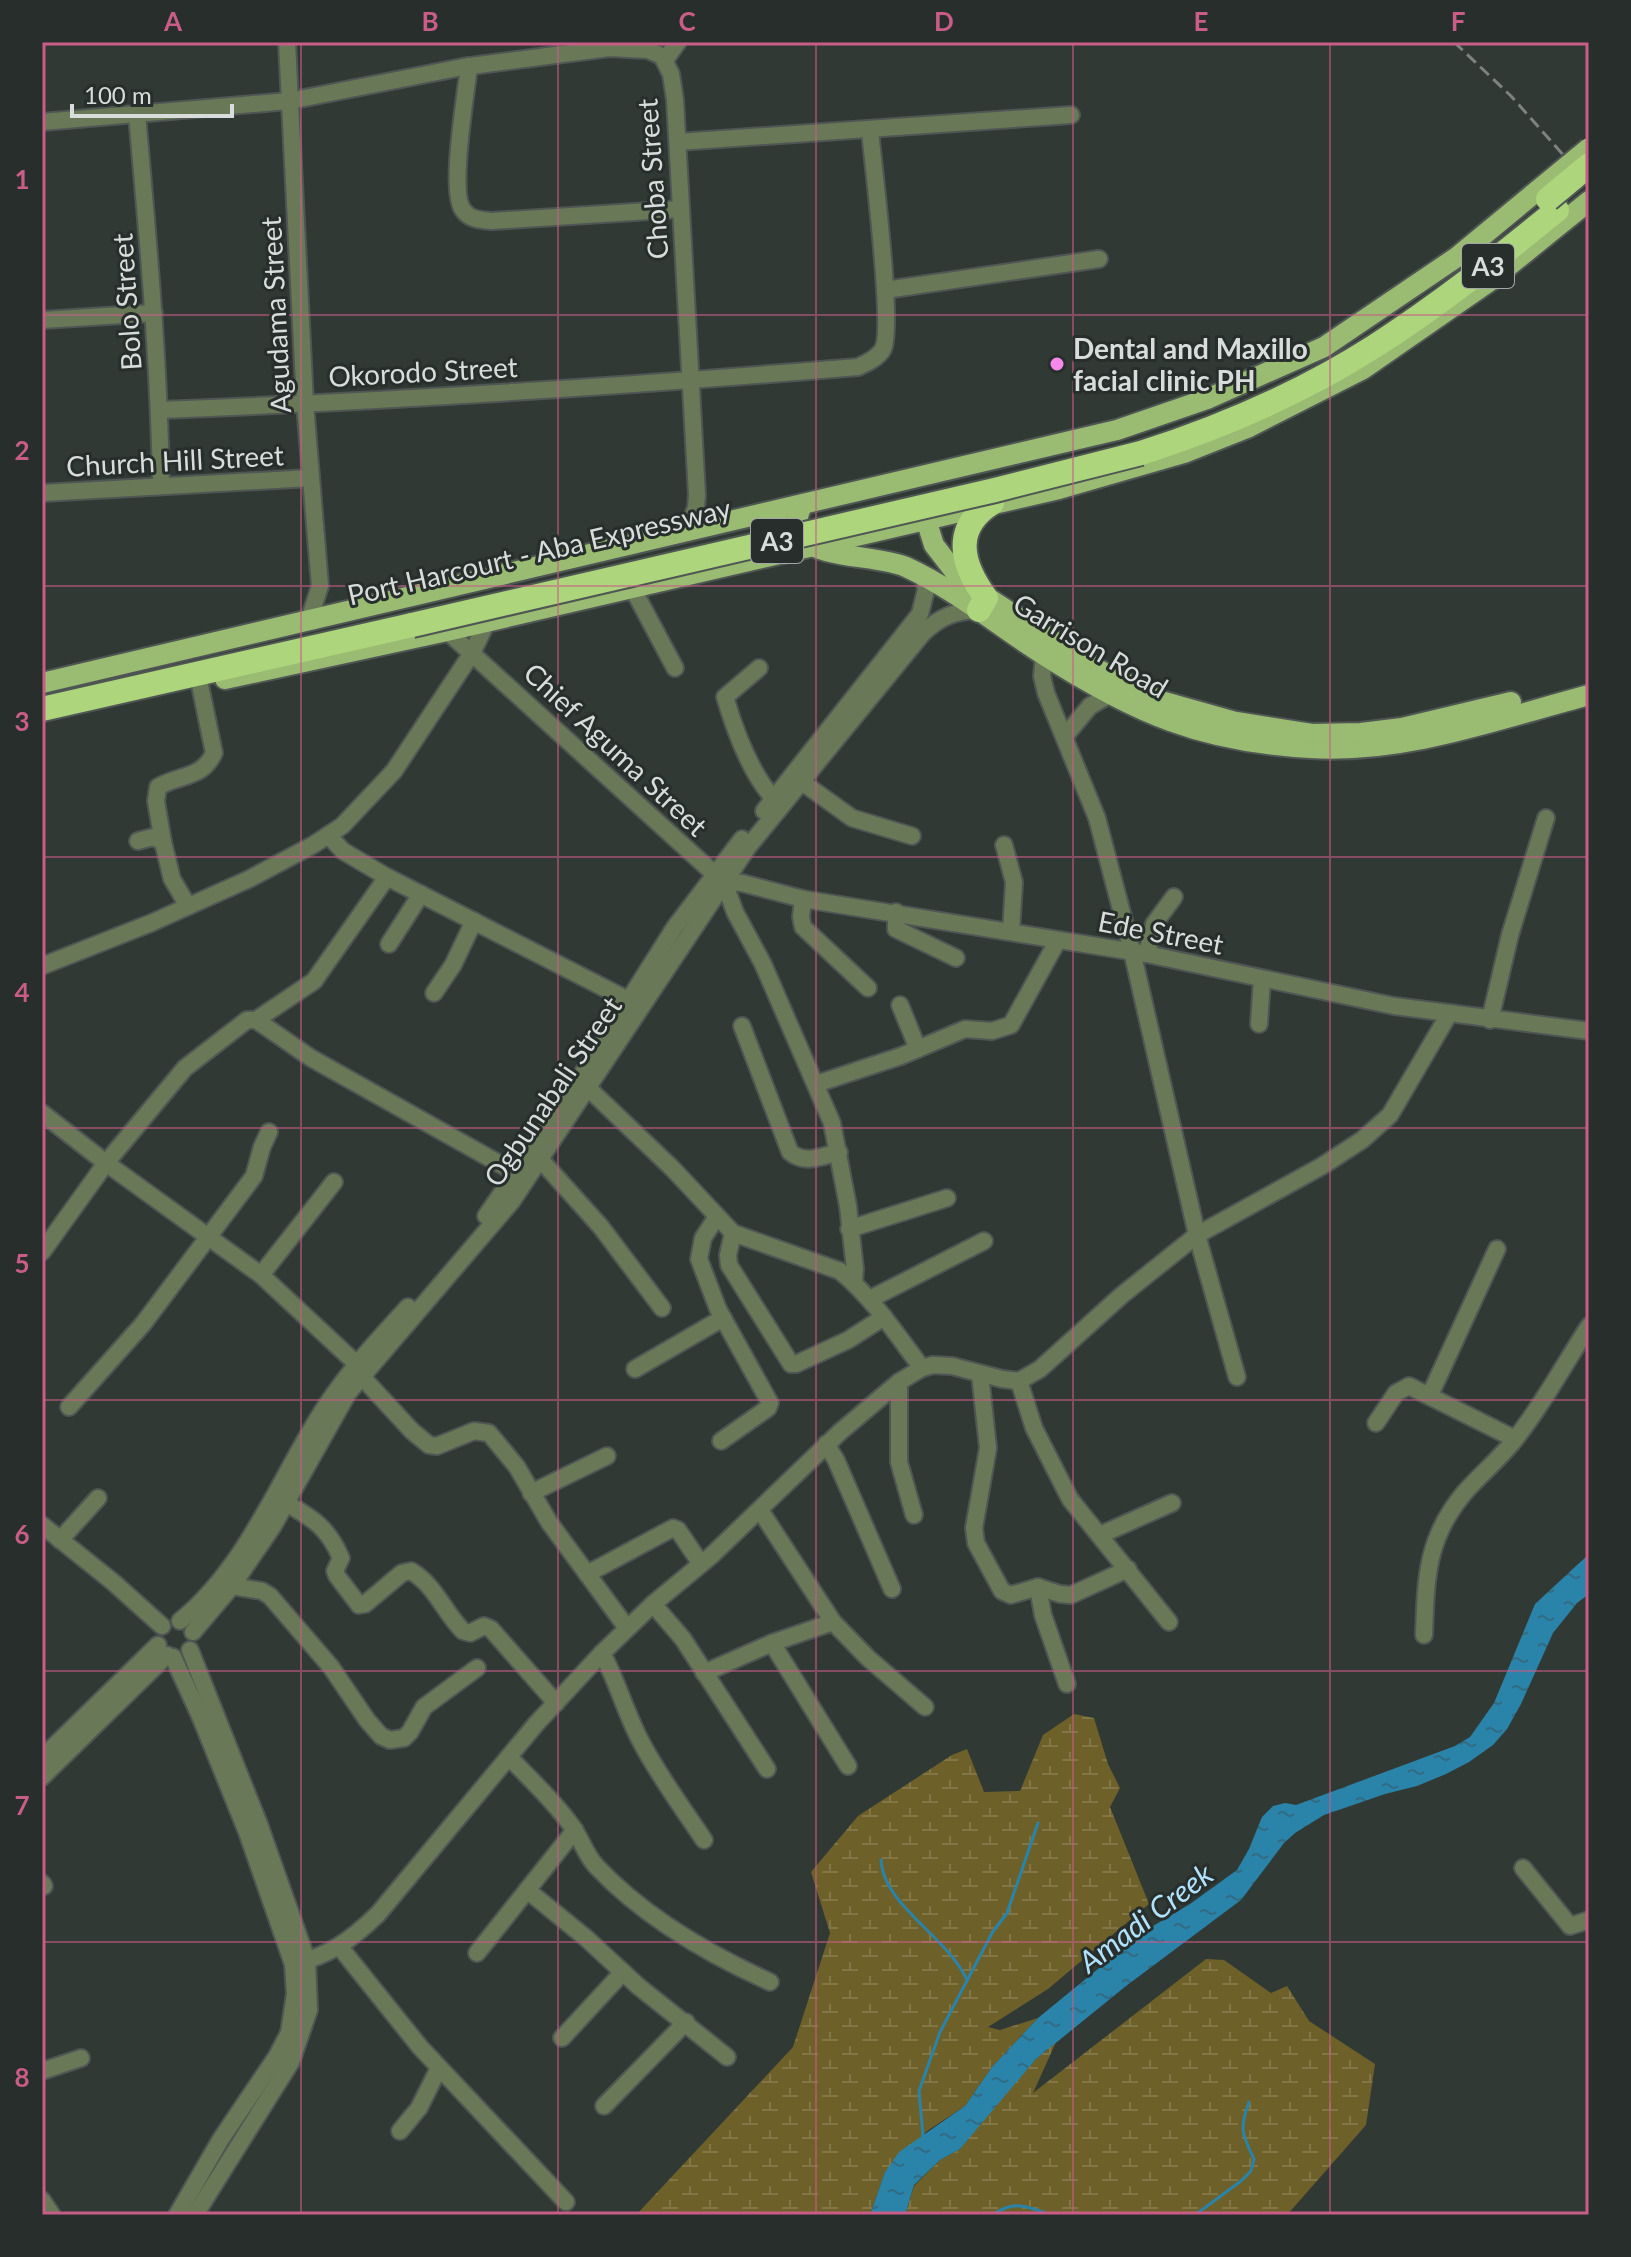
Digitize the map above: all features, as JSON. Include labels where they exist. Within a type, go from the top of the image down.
[{"type":"highway","name":"Port Harcourt - Aba Expressway","points":[[42,709],[841,512],[1185,439],[1247,413],[1372,348],[1455,291],[1552,205],[1589,165]]},
{"type":"highway","name":"Port Harcourt - Aba Expressway","points":[[1552,205],[1589,183]]},
{"type":"highway","points":[[982,604],[966,564],[965,550],[970,521],[992,503]]},
{"type":"highway","name":"Port Harcourt - Aba Expressway","points":[[42,696],[409,618]]},
{"type":"main road","points":[[42,721],[633,589],[1094,480],[1172,457],[1247,428],[1363,369],[1490,281],[1552,205],[1589,148]]},
{"type":"main road","points":[[42,683],[1117,430],[1207,399],[1324,347],[1457,257],[1552,205],[1589,201]]},
{"type":"main road","name":"Garrison Road","points":[[914,479],[934,545],[948,567],[982,604],[1044,655],[1109,695],[1159,718],[1201,732],[1240,741],[1336,749],[1424,739],[1589,695]]},
{"type":"main road","points":[[803,504],[797,514],[797,528],[803,539],[814,546]]},
{"type":"main road","name":"Garrison Road","points":[[814,546],[879,558],[924,576],[956,596],[982,604],[1126,686],[1191,711],[1267,729],[1312,734],[1402,728],[1589,684]]},
{"type":"street","name":"Agudama Street","points":[[287,42],[305,404],[320,586]]},
{"type":"street","points":[[665,60],[678,42]]},
{"type":"street","name":"Choba Street","points":[[42,122],[289,101],[469,66],[609,48],[648,50],[665,60],[671,74],[675,100],[697,495]]},
{"type":"street","points":[[469,66],[457,175],[459,200],[466,214],[474,219],[492,221],[681,209]]},
{"type":"street","name":"Bolo Street","points":[[137,115],[154,313],[161,486]]},
{"type":"street","points":[[678,142],[1071,115]]},
{"type":"street","name":"Okorodo Street","points":[[160,410],[689,381],[858,367],[872,361],[883,348],[885,290],[870,130]]},
{"type":"street","points":[[885,290],[1099,259]]},
{"type":"street","points":[[42,320],[154,313]]},
{"type":"street","name":"Church Hill Street","points":[[42,493],[311,478]]},
{"type":"street","points":[[697,495],[704,507],[722,523]]},
{"type":"street","points":[[686,532],[693,518],[697,495]]},
{"type":"street","points":[[920,614],[926,590],[924,576]]},
{"type":"street","points":[[320,586],[340,613]]},
{"type":"street","points":[[309,620],[320,586]]},
{"type":"street","points":[[633,589],[675,668]]},
{"type":"street","name":"Ogbunabali Street","points":[[186,1626],[252,1534],[315,1422],[512,1201],[773,798],[920,614],[936,603],[956,596]]},
{"type":"street","name":"Ogbunabali Street","points":[[186,1626],[232,1586],[286,1503],[336,1411],[362,1371],[469,1240],[516,1173],[675,927],[748,847],[923,633],[938,619],[982,604]]},
{"type":"street","points":[[42,947],[45,965],[249,879],[342,826],[394,771],[472,653],[487,622]]},
{"type":"street","name":"Chief Aguma Street","points":[[447,631],[719,878]]},
{"type":"street","points":[[1044,655],[1042,676],[1046,693],[1097,818],[1140,952],[1197,1235],[1237,1377]]},
{"type":"street","points":[[759,668],[725,697],[750,761],[763,787],[773,798]]},
{"type":"street","points":[[188,906],[172,879],[156,801],[158,787],[204,769],[214,753],[200,685]]},
{"type":"street","points":[[1065,736],[1090,706],[1109,695]]},
{"type":"street","points":[[802,782],[852,818],[912,836]]},
{"type":"street","points":[[1490,1020],[1510,935],[1546,818]]},
{"type":"street","points":[[328,835],[343,851],[387,877],[628,1000]]},
{"type":"street","points":[[138,841],[153,837],[163,842]]},
{"type":"street","points":[[1004,845],[1014,882],[1011,932]]},
{"type":"street","points":[[42,1252],[106,1163],[185,1068],[237,1026],[247,1020],[256,1020],[314,981],[387,877]]},
{"type":"street","points":[[719,878],[763,964],[832,1123],[839,1152],[855,1269],[854,1282]]},
{"type":"street","name":"Ede Street","points":[[719,878],[803,899],[1140,952],[1394,1006],[1589,1031]]},
{"type":"street","points":[[389,944],[421,894]]},
{"type":"street","points":[[1140,952],[1154,924],[1174,897]]},
{"type":"street","points":[[803,899],[803,927],[868,988]]},
{"type":"street","points":[[896,912],[896,929],[956,958]]},
{"type":"street","points":[[434,993],[453,965],[474,921]]},
{"type":"street","points":[[816,1084],[918,1049],[965,1029],[992,1031],[1011,1025],[1058,940]]},
{"type":"street","points":[[1259,1024],[1262,979]]},
{"type":"street","points":[[900,1005],[918,1049]]},
{"type":"street","points":[[300,1962],[324,1956],[378,1914],[509,1757],[602,1653],[760,1510],[826,1444],[899,1382],[933,1365],[952,1366],[1019,1381],[1040,1369],[1122,1295],[1197,1235],[1322,1166],[1362,1140],[1390,1115],[1449,1014]]},
{"type":"street","points":[[256,1020],[311,1058],[516,1173]]},
{"type":"street","points":[[742,1026],[790,1152],[796,1158],[808,1160],[839,1152]]},
{"type":"street","points":[[588,1088],[673,1169],[733,1233],[840,1271],[854,1282],[922,1368]]},
{"type":"street","points":[[42,1113],[261,1275],[362,1371],[412,1431],[429,1445],[437,1446],[474,1431],[489,1433],[517,1467],[531,1493],[627,1628]]},
{"type":"street","points":[[69,1407],[143,1324],[254,1176],[269,1132]]},
{"type":"street","points":[[540,1159],[601,1227],[662,1308]]},
{"type":"street","points":[[261,1275],[334,1182]]},
{"type":"street","points":[[849,1229],[947,1198]]},
{"type":"street","points":[[716,1218],[703,1238],[699,1259],[723,1318],[770,1403],[768,1408],[721,1441]]},
{"type":"street","points":[[733,1233],[729,1265],[791,1364],[848,1340],[884,1317]]},
{"type":"street","points":[[870,1299],[984,1241]]},
{"type":"street","points":[[1430,1395],[1497,1249]]},
{"type":"street","points":[[635,1369],[723,1318]]},
{"type":"street","points":[[1424,1635],[1427,1566],[1449,1514],[1465,1492],[1515,1439],[1589,1326]]},
{"type":"street","points":[[980,1374],[988,1448],[975,1510],[976,1543],[1004,1594],[1038,1587],[1071,1595],[1128,1569]]},
{"type":"street","points":[[1019,1381],[1034,1428],[1070,1499],[1169,1622]]},
{"type":"street","points":[[899,1382],[899,1462],[901,1479],[914,1515]]},
{"type":"street","points":[[1376,1423],[1402,1388],[1409,1386],[1515,1439]]},
{"type":"street","points":[[826,1444],[836,1460],[892,1589]]},
{"type":"street","points":[[531,1493],[607,1456]]},
{"type":"street","points":[[60,1540],[98,1498]]},
{"type":"street","points":[[286,1503],[316,1520],[331,1538],[341,1558],[336,1573],[359,1605],[365,1604],[402,1573],[411,1571],[419,1575],[443,1601],[463,1631],[470,1633],[484,1626],[491,1629],[556,1703]]},
{"type":"street","points":[[1100,1535],[1172,1503]]},
{"type":"street","points":[[760,1510],[833,1622],[868,1658],[925,1707]]},
{"type":"street","points":[[42,1525],[162,1626]]},
{"type":"street","points":[[587,1574],[673,1528],[678,1530],[701,1564]]},
{"type":"street","points":[[232,1586],[262,1591],[270,1596],[331,1667],[367,1720],[381,1736],[390,1740],[404,1738],[424,1707],[477,1668]]},
{"type":"street","points":[[1038,1587],[1043,1615],[1067,1684]]},
{"type":"street","points":[[653,1604],[683,1639],[767,1769]]},
{"type":"street","points":[[166,1652],[179,1657],[190,1650],[194,1638],[186,1626],[167,1622],[157,1638],[230,1789],[300,1962],[289,2033],[177,2215]]},
{"type":"street","points":[[704,1673],[772,1643],[833,1622]]},
{"type":"street","points":[[772,1643],[848,1766]]},
{"type":"street","points":[[190,1650],[259,1824],[300,1962],[309,2010],[291,2062],[195,2215]]},
{"type":"street","points":[[42,1758],[166,1652]]},
{"type":"street","points":[[42,1777],[166,1652]]},
{"type":"street","points":[[602,1653],[616,1679],[621,1699],[639,1738],[704,1840]]},
{"type":"street","points":[[509,1757],[575,1830],[586,1854],[598,1868],[641,1907],[713,1953],[770,1982]]},
{"type":"street","points":[[477,1953],[575,1830]]},
{"type":"street","points":[[1523,1868],[1570,1926],[1589,1920]]},
{"type":"street","points":[[527,1890],[727,2057]]},
{"type":"street","points":[[339,1946],[439,2068],[566,2202]]},
{"type":"street","points":[[562,2038],[623,1972]]},
{"type":"street","points":[[604,2106],[686,2022]]},
{"type":"street","points":[[42,2071],[81,2058]]},
{"type":"street","points":[[400,2131],[419,2108],[439,2068]]},
{"type":"street","points":[[42,2200],[52,2215]]},
{"type":"green space","points":[[1074,1714],[1094,1718],[1108,1764],[1120,1788],[1110,1807],[1149,1904],[1048,1989],[988,2027],[1000,2030],[1038,2018],[992,2067],[965,2106],[927,2131],[885,2172],[870,2215],[636,2215],[793,2047],[830,1933],[811,1872],[858,1816],[952,1755],[967,1749],[984,1792],[1020,1791],[1043,1735]]},
{"type":"green space","points":[[1206,1959],[1224,1960],[1271,1993],[1287,1986],[1309,2021],[1375,2064],[1366,2125],[1287,2215],[905,2215],[914,2186],[940,2160],[960,2149],[1036,2059],[1056,2042],[1033,2093]]},
{"type":"water","points":[[1589,1554],[1589,1594],[1577,1603],[1553,1633],[1521,1704],[1507,1729],[1493,1745],[1446,1774],[1324,1815],[1295,1833],[1241,1900],[1126,1986],[1036,2059],[960,2149],[940,2160],[914,2185],[905,2215],[870,2215],[885,2172],[899,2152],[965,2106],[992,2067],[1038,2018],[1143,1932],[1190,1904],[1237,1870],[1262,1817],[1273,1806],[1285,1803],[1296,1805],[1455,1746],[1470,1737],[1494,1703],[1535,1604]]},
{"type":"waterway","points":[[923,2136],[919,2091],[940,2032],[992,1933],[1007,1913],[1038,1823]]},
{"type":"waterway","points":[[881,1860],[884,1876],[892,1891],[945,1949],[967,1980]]},
{"type":"waterway","points":[[1195,2215],[1251,2171],[1254,2159],[1243,2125],[1249,2102]]},
{"type":"waterway","points":[[992,2215],[1014,2206],[1051,2215]]},
{"type":"railway","points":[[1454,42],[1511,96],[1589,184]]},
{"type":"place","name":"Dental and Maxillo facial clinic PH","points":[[1057,364]]},
{"type":"water label","name":"Amadi Creek","points":[[1145,1917]]}]
